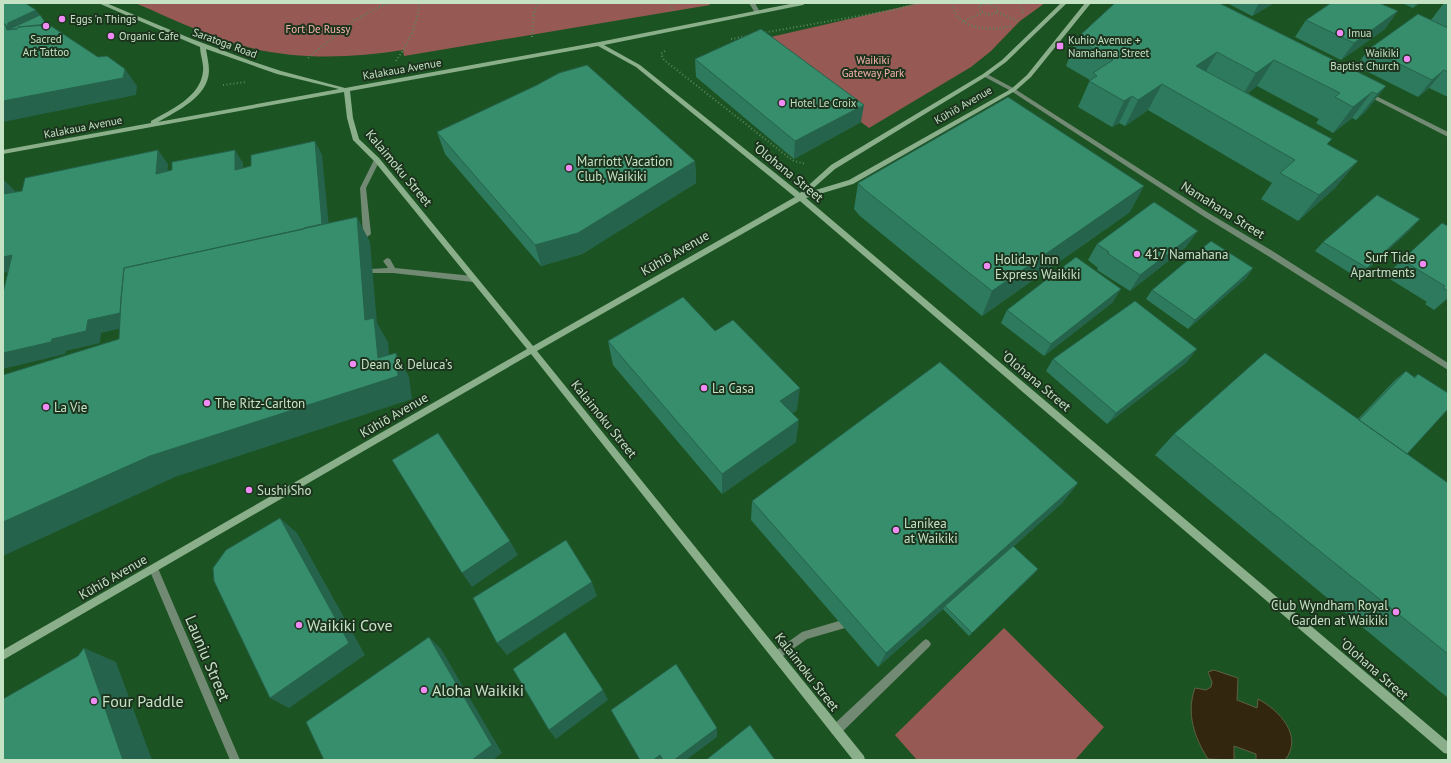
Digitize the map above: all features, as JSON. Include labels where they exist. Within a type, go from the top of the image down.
[{"type":"street","name":"Saratoga Road","points":[[101,3],[203,47],[304,80],[347,89]]},
{"type":"street","points":[[752,3],[757,12]]},
{"type":"street","name":"Kalakaua Avenue","points":[[3,152],[599,44],[803,3]]},
{"type":"street","name":"Kūhiō Avenue","points":[[799,198],[833,167],[985,75],[1004,61],[1064,3]]},
{"type":"street","name":"Kūhiō Avenue","points":[[3,655],[799,198],[851,182],[1013,90],[1029,76],[1088,3]]},
{"type":"street","name":"ʻOlohana Street","points":[[599,44],[638,66],[828,220],[1448,750]]},
{"type":"street","points":[[147,125],[182,105],[199,89],[204,79],[206,70],[203,47]]},
{"type":"street","name":"Namahana Street","points":[[985,75],[1013,90],[1205,214],[1271,254],[1448,367]]},
{"type":"street","name":"Kalaimoku Street","points":[[347,89],[350,118],[356,140],[376,160],[472,279],[532,350],[860,760]]},
{"type":"street","points":[[1365,92],[1448,135]]},
{"type":"street","points":[[367,234],[363,188],[376,160]]},
{"type":"street","points":[[386,261],[393,270]]},
{"type":"street","points":[[373,271],[393,270],[472,279]]},
{"type":"street","name":"Launiu Street","points":[[154,569],[235,760]]},
{"type":"street","points":[[777,655],[805,635],[842,625]]},
{"type":"street","points":[[836,730],[926,644]]},
{"type":"path","points":[[308,58],[355,20],[387,3]]},
{"type":"path","points":[[396,61],[413,33],[419,10],[419,3]]},
{"type":"path","points":[[532,40],[534,12],[538,3]]},
{"type":"path","points":[[760,34],[898,9],[919,3]]},
{"type":"path","points":[[953,3],[952,7],[955,13],[964,21],[980,28],[992,29],[1013,26]]},
{"type":"path","points":[[1019,3],[1023,11],[1023,16]]},
{"type":"path","points":[[982,13],[978,7],[982,4],[994,5],[998,8],[997,12]]},
{"type":"path","points":[[964,21],[982,13],[991,15],[997,12],[1020,21],[1016,24]]},
{"type":"path","points":[[730,39],[752,35]]},
{"type":"path","points":[[668,50],[661,54],[664,60],[788,157],[800,163],[808,164]]},
{"type":"path","points":[[221,85],[250,82]]},
{"type":"green space","name":"Fort De Russy","points":[[135,3],[709,3],[710,5],[404,56],[403,50],[365,55],[307,56],[270,52],[236,44],[192,28]]},
{"type":"green space","name":"Waikīkī Gateway Park","points":[[919,3],[1045,3],[1020,21],[991,51],[971,67],[869,128],[753,41]]},
{"type":"green space","points":[[1004,628],[1104,727],[1075,760],[917,760],[895,735]]},
{"type":"shaded area","points":[[1214,670],[1238,678],[1237,700],[1257,708],[1258,699],[1281,717],[1290,733],[1292,742],[1290,751],[1285,760],[1256,760],[1256,754],[1234,746],[1234,760],[1208,759],[1195,733],[1191,716],[1191,707],[1195,688],[1206,690],[1211,687],[1212,682],[1208,672]]},
{"type":"building","points":[[3,3],[25,3],[36,10],[8,23],[7,27],[3,24]]},
{"type":"building","points":[[1115,3],[1219,3],[1386,86],[1377,94],[1372,92],[1353,107],[1335,97],[1340,93],[1274,60],[1256,73],[1217,52],[1196,66],[1332,139],[1327,144],[1358,161],[1319,195],[1280,173],[1295,160],[1162,84],[1138,100],[1132,96],[1124,101],[1089,81],[1097,76],[1093,73],[1113,60],[1076,39]]},
{"type":"building","points":[[1331,3],[1379,3],[1398,11],[1354,43],[1306,20]]},
{"type":"building","points":[[1418,14],[1448,28],[1448,72],[1444,70],[1432,80],[1369,49]]},
{"type":"building","points":[[40,15],[47,25],[18,27],[17,29],[11,29],[12,28]]},
{"type":"building","points":[[3,24],[5,24],[7,30],[17,29],[18,27],[48,24],[98,57],[107,56],[125,69],[123,78],[3,101]]},
{"type":"building","name":"Hotel Le Croix","points":[[761,29],[864,105],[795,141],[695,59]]},
{"type":"building","name":"Marriott Vacation Club, Waikiki","points":[[587,65],[695,161],[578,233],[535,245],[437,132],[537,85],[559,73]]},
{"type":"building","name":"Holiday Inn Express Waikiki","points":[[1008,97],[1144,186],[992,291],[858,183]]},
{"type":"building","points":[[315,141],[322,224],[124,268],[120,313],[88,320],[86,331],[52,339],[51,342],[3,353],[3,293],[12,255],[3,257],[3,194],[22,191],[25,178],[158,150],[156,174],[172,170],[172,162],[235,150],[235,170],[251,166],[251,155]]},
{"type":"building","points":[[1377,195],[1420,219],[1367,268],[1323,242]]},
{"type":"building","name":"417 Namahana","points":[[1154,202],[1198,231],[1140,275],[1107,253],[1109,252],[1097,244]]},
{"type":"building","name":"The Ritz-Carlton","points":[[357,217],[365,320],[374,318],[378,358],[396,353],[398,376],[150,456],[3,522],[3,375],[119,339],[124,268]]},
{"type":"building","points":[[1442,223],[1448,226],[1448,291],[1443,288],[1445,286],[1402,260]]},
{"type":"building","points":[[1211,241],[1253,268],[1195,320],[1152,290]]},
{"type":"building","points":[[1076,257],[1121,289],[1051,344],[1007,310]]},
{"type":"building","name":"La Casa","points":[[683,297],[715,331],[733,320],[800,388],[780,401],[799,420],[722,474],[608,341]]},
{"type":"building","points":[[1135,301],[1197,349],[1116,413],[1053,359]]},
{"type":"building","name":"Club Wyndham Royal Garden at Waikiki","points":[[1265,353],[1448,483],[1448,654],[1174,434]]},
{"type":"building","name":"Lanikea at Waikiki","points":[[940,362],[1078,483],[886,653],[752,501]]},
{"type":"building","points":[[1406,371],[1415,378],[1418,374],[1448,393],[1448,409],[1407,454],[1359,420]]},
{"type":"building","points":[[438,433],[510,541],[462,573],[392,460]]},
{"type":"building","name":"Waikiki Cove","points":[[280,518],[349,643],[270,698],[214,581],[213,568],[226,550]]},
{"type":"building","points":[[566,540],[592,582],[497,643],[473,598]]},
{"type":"building","points":[[1013,546],[1038,569],[972,633],[945,606]]},
{"type":"building","points":[[565,632],[603,690],[549,730],[513,669]]},
{"type":"building","name":"Aloha Waikiki","points":[[429,637],[492,745],[472,760],[324,760],[306,722]]},
{"type":"building","name":"Four Paddle","points":[[84,648],[123,760],[3,760],[3,699],[78,656]]},
{"type":"building","points":[[676,664],[717,728],[674,760],[663,760],[660,755],[653,760],[640,760],[611,710]]},
{"type":"building","points":[[750,725],[775,760],[706,760]]},
{"type":"place","name":"Eggs 'n Things","points":[[62,19]]},
{"type":"place","name":"Sacred Art Tattoo","points":[[46,26]]},
{"type":"place","name":"Imua","points":[[1340,33]]},
{"type":"place","name":"Organic Cafe","points":[[111,36]]},
{"type":"place","name":"Kuhio Avenue + Namahana Street","points":[[1060,46]]},
{"type":"place","name":"Waikiki Baptist Church","points":[[1407,59]]},
{"type":"place","name":"Hotel Le Croix","points":[[782,103]]},
{"type":"place","name":"Marriott Vacation Club, Waikiki","points":[[569,168]]},
{"type":"place","name":"417 Namahana","points":[[1137,254]]},
{"type":"place","name":"Surf Tide Apartments","points":[[1423,264]]},
{"type":"place","name":"Holiday Inn Express Waikiki","points":[[987,266]]},
{"type":"place","name":"Dean & Deluca’s","points":[[353,364]]},
{"type":"place","name":"La Casa","points":[[704,388]]},
{"type":"place","name":"The Ritz-Carlton","points":[[207,403]]},
{"type":"place","name":"La Vie","points":[[46,407]]},
{"type":"place","name":"Sushi Sho","points":[[249,490]]},
{"type":"place","name":"Lanikea at Waikiki","points":[[896,530]]},
{"type":"place","name":"Club Wyndham Royal Garden at Waikiki","points":[[1396,612]]},
{"type":"place","name":"Waikiki Cove","points":[[299,625]]},
{"type":"place","name":"Aloha Waikiki","points":[[424,690]]},
{"type":"place","name":"Four Paddle","points":[[94,701]]}]
